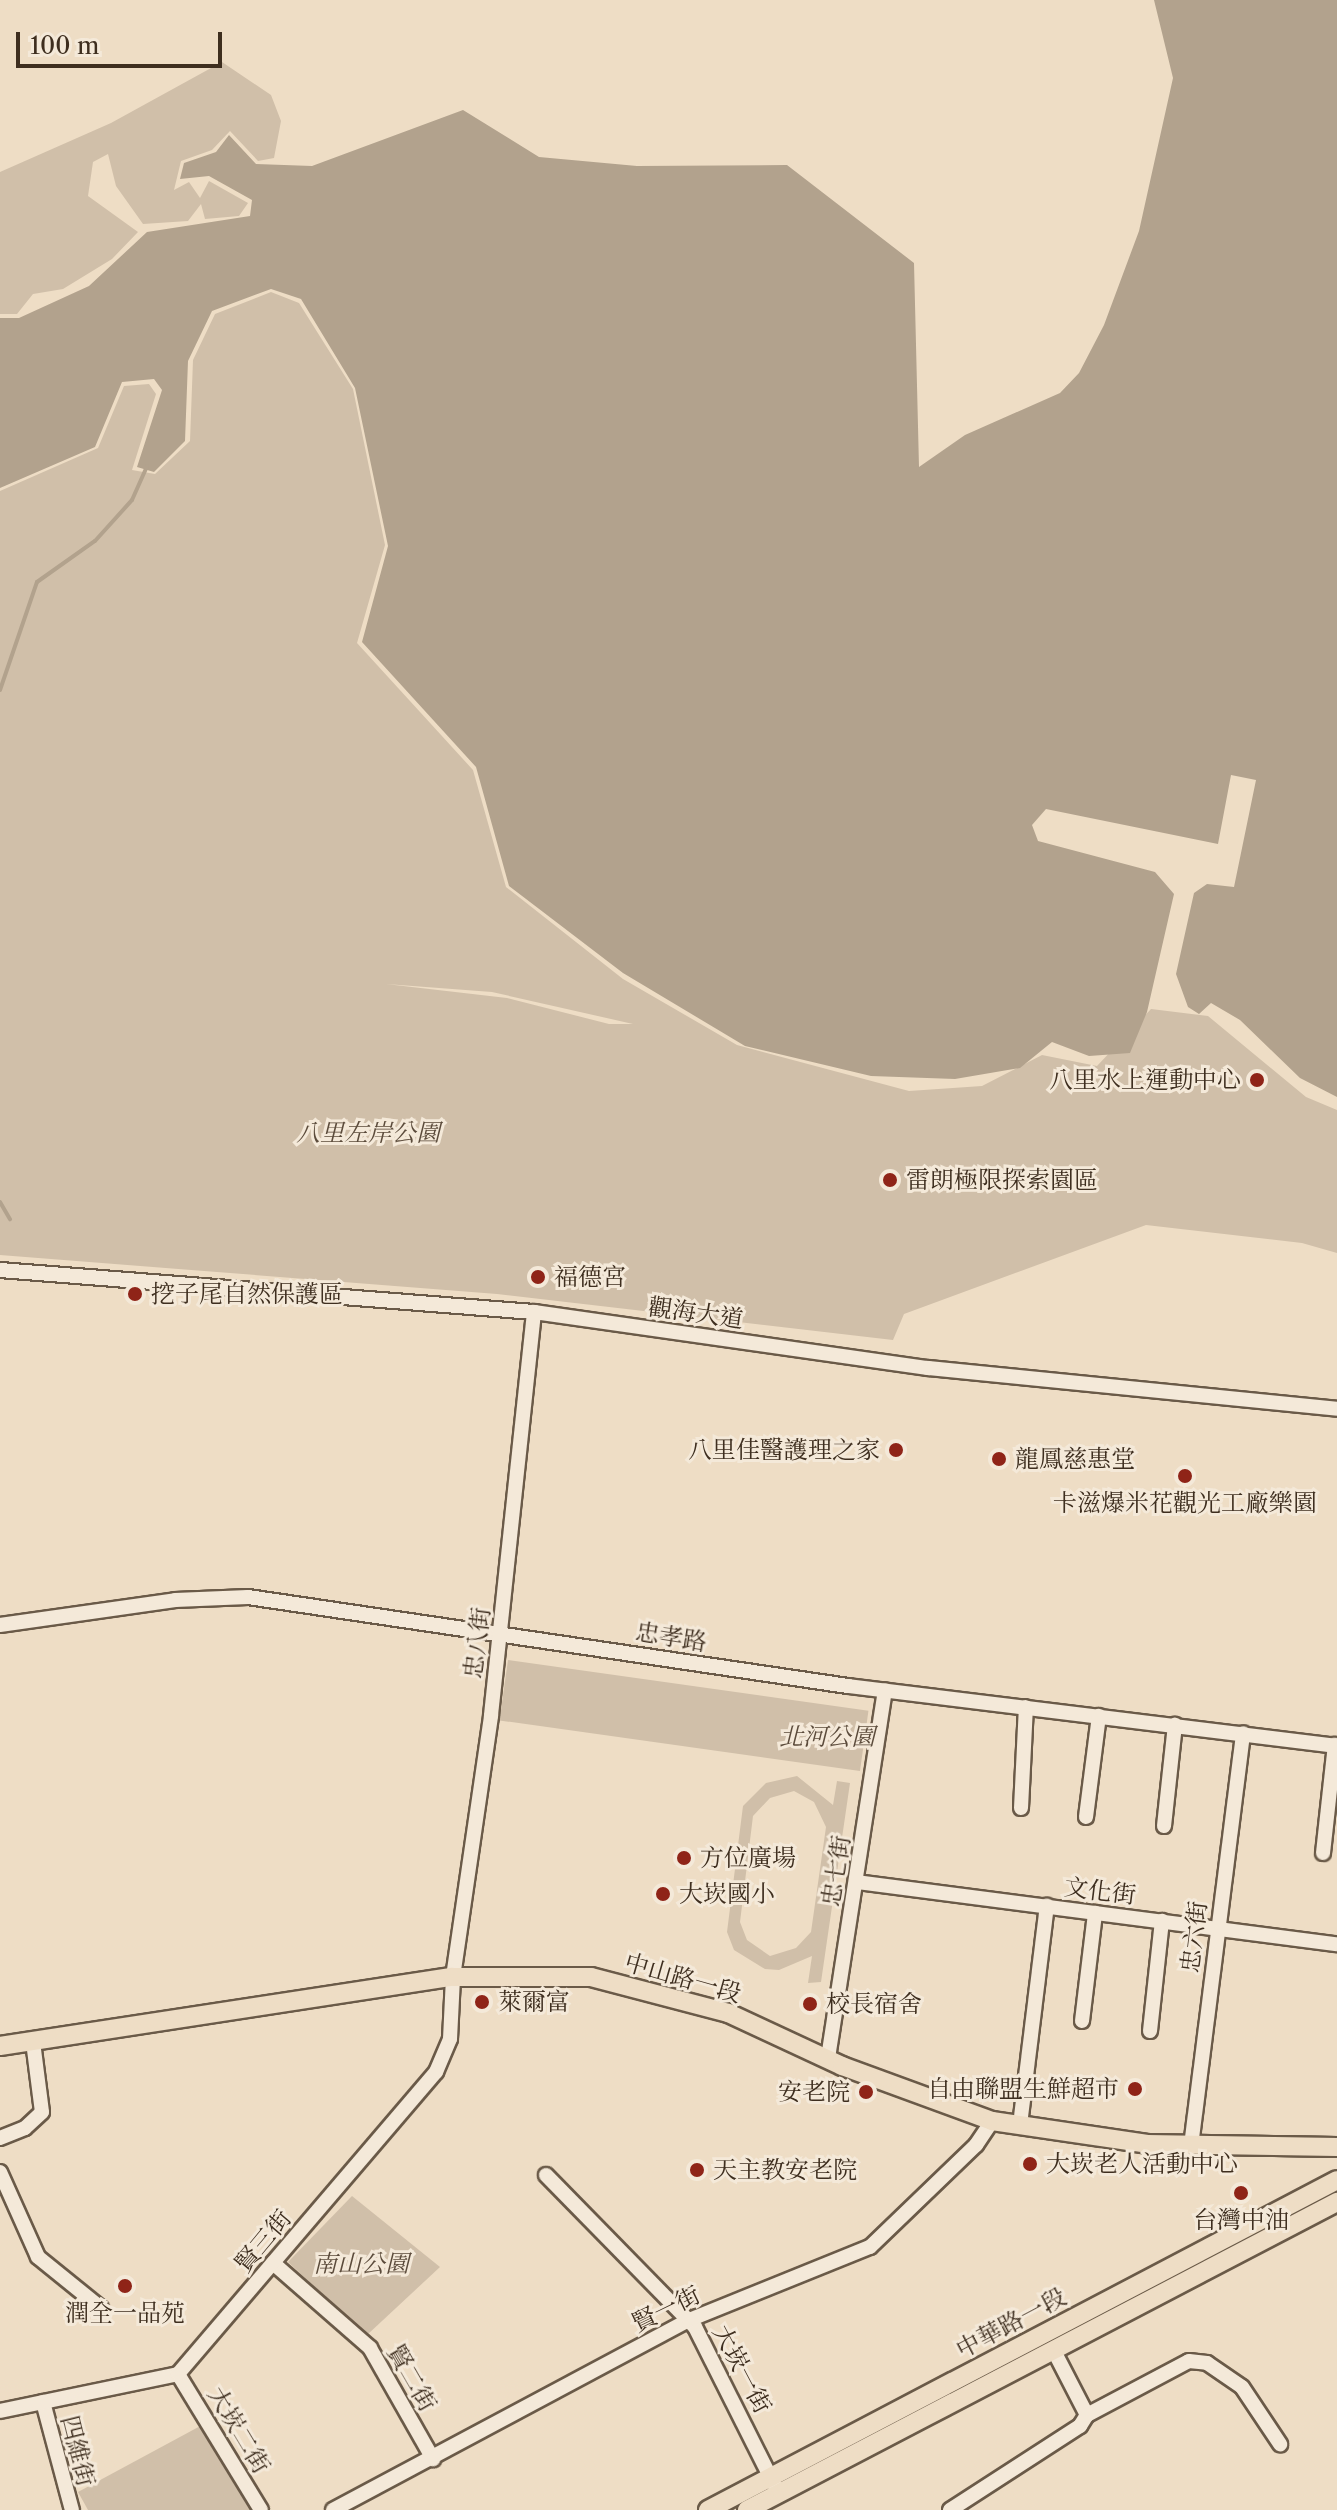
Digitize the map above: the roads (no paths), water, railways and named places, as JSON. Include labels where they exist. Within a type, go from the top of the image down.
[{"type":"main road","name":"中山路一段","points":[[0,2046],[453,1977],[591,1977],[728,2013],[828,2058],[992,2121],[1191,2146],[1337,2147]]},
{"type":"main road","name":"中華路一段","points":[[747,2510],[775,2486],[1337,2180]]},
{"type":"main road","name":"中華路一段","points":[[714,2509],[775,2486],[1054,2351],[1337,2202]]},
{"type":"street","name":"觀海大道","points":[[0,1270],[534,1312],[928,1368],[1337,1409]]},
{"type":"street","name":"忠八街","points":[[453,1977],[501,1633],[534,1312]]},
{"type":"street","name":"忠孝路","points":[[0,1625],[175,1600],[248,1597],[885,1690],[1336,1746]]},
{"type":"street","name":"忠七街","points":[[828,2058],[885,1690]]},
{"type":"street","points":[[1021,1808],[1026,1707]]},
{"type":"street","points":[[1086,1817],[1099,1716]]},
{"type":"street","points":[[1164,1826],[1175,1725]]},
{"type":"street","name":"忠六街","points":[[1191,2146],[1243,1733]]},
{"type":"street","points":[[1323,1853],[1336,1746]]},
{"type":"street","name":"文化街","points":[[857,1882],[1337,1944]]},
{"type":"street","points":[[1020,2125],[1047,1906]]},
{"type":"street","points":[[1082,2021],[1095,1913]]},
{"type":"street","points":[[1150,2031],[1162,1921]]},
{"type":"street","name":"賢三街","points":[[178,2374],[436,2072],[450,2039],[453,1977]]},
{"type":"street","points":[[0,2138],[42,2112],[33,2042]]},
{"type":"street","name":"賢一街","points":[[333,2510],[689,2320],[870,2247],[976,2145],[992,2121]]},
{"type":"street","points":[[0,2174],[38,2257],[101,2308]]},
{"type":"street","name":"大崁一街","points":[[546,2175],[689,2320],[775,2486]]},
{"type":"street","name":"賢二街","points":[[273,2263],[370,2348],[433,2459]]},
{"type":"street","points":[[1054,2351],[1087,2415]]},
{"type":"street","points":[[950,2510],[1080,2426],[1087,2415],[1189,2361],[1207,2363],[1242,2387],[1280,2444]]},
{"type":"street","points":[[0,2411],[178,2374]]},
{"type":"street","name":"大崁二街","points":[[178,2374],[261,2510]]},
{"type":"street","name":"四維街","points":[[43,2402],[72,2510]]},
{"type":"waterway","points":[[0,690],[37,582],[95,541],[132,500],[147,466]]},
{"type":"waterway","points":[[0,1202],[10,1219]]},
{"type":"place","name":"八里水上運動中心","points":[[1257,1080]]},
{"type":"place","name":"雷朗極限探索園區","points":[[890,1180]]},
{"type":"place","name":"福德宮","points":[[538,1277]]},
{"type":"place","name":"挖子尾自然保護區","points":[[135,1294]]},
{"type":"place","name":"八里佳醫護理之家","points":[[896,1450]]},
{"type":"place","name":"龍鳳慈惠堂","points":[[999,1459]]},
{"type":"place","name":"卡滋爆米花觀光工廠樂園","points":[[1185,1476]]},
{"type":"place","name":"方位廣場","points":[[684,1858]]},
{"type":"place","name":"大崁國小","points":[[663,1894]]},
{"type":"place","name":"萊爾富","points":[[482,2002]]},
{"type":"place","name":"校長宿舍","points":[[810,2004]]},
{"type":"place","name":"自由聯盟生鮮超市","points":[[1135,2089]]},
{"type":"place","name":"安老院","points":[[866,2092]]},
{"type":"place","name":"大崁老人活動中心","points":[[1030,2164]]},
{"type":"place","name":"天主教安老院","points":[[697,2170]]},
{"type":"place","name":"台灣中油","points":[[1241,2193]]},
{"type":"place","name":"潤全一品苑","points":[[125,2286]]},
{"type":"park label","name":"八里左岸公園","points":[[368,1133]]},
{"type":"park label","name":"北河公園","points":[[827,1737]]},
{"type":"park label","name":"南山公園","points":[[361,2264]]}]
